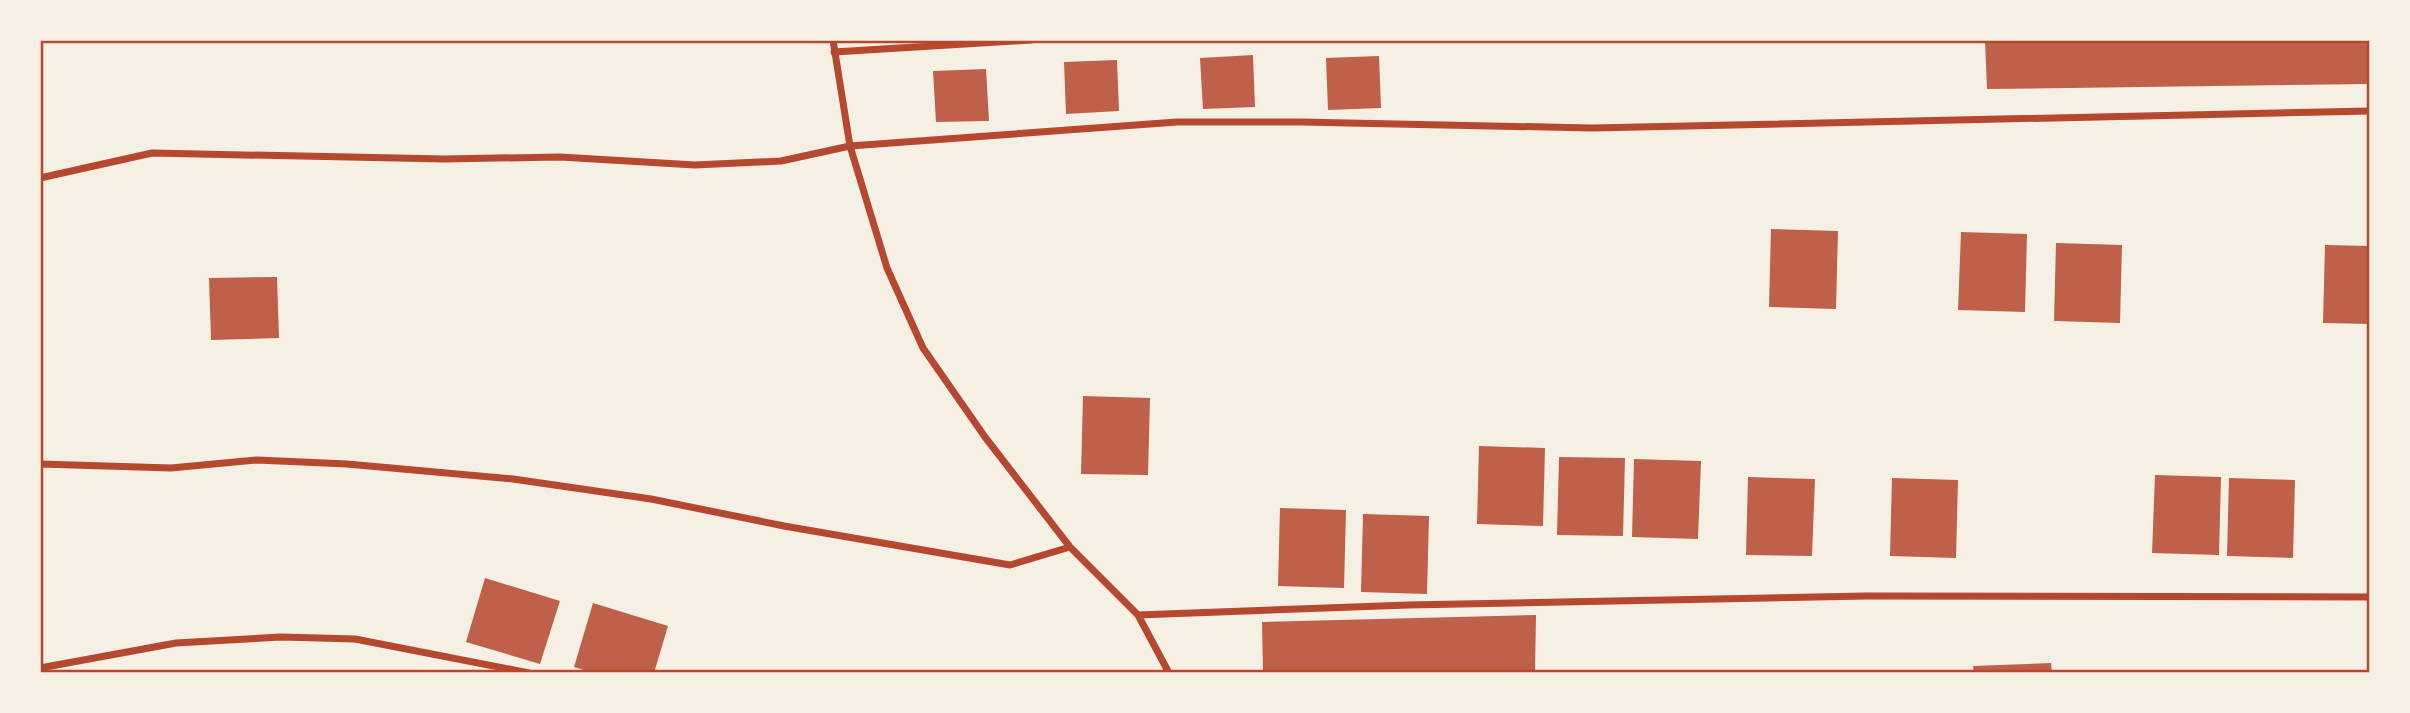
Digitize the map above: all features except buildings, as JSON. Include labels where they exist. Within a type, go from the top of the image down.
[{"type":"street","points":[[833,40],[849,146],[887,268],[923,348],[985,437],[1070,547],[1138,615],[1169,673]]},
{"type":"street","points":[[834,52],[1031,40]]},
{"type":"street","points":[[40,178],[152,153],[443,159],[560,157],[695,165],[781,161],[849,146],[1177,122],[1301,121],[1592,128],[2370,111]]},
{"type":"street","points":[[40,464],[171,468],[257,460],[346,464],[513,479],[637,496],[784,526],[1010,565],[1070,547]]},
{"type":"street","points":[[1138,615],[1408,605],[1852,597],[2370,597]]},
{"type":"street","points":[[40,668],[176,643],[281,637],[355,639],[529,673]]}]
